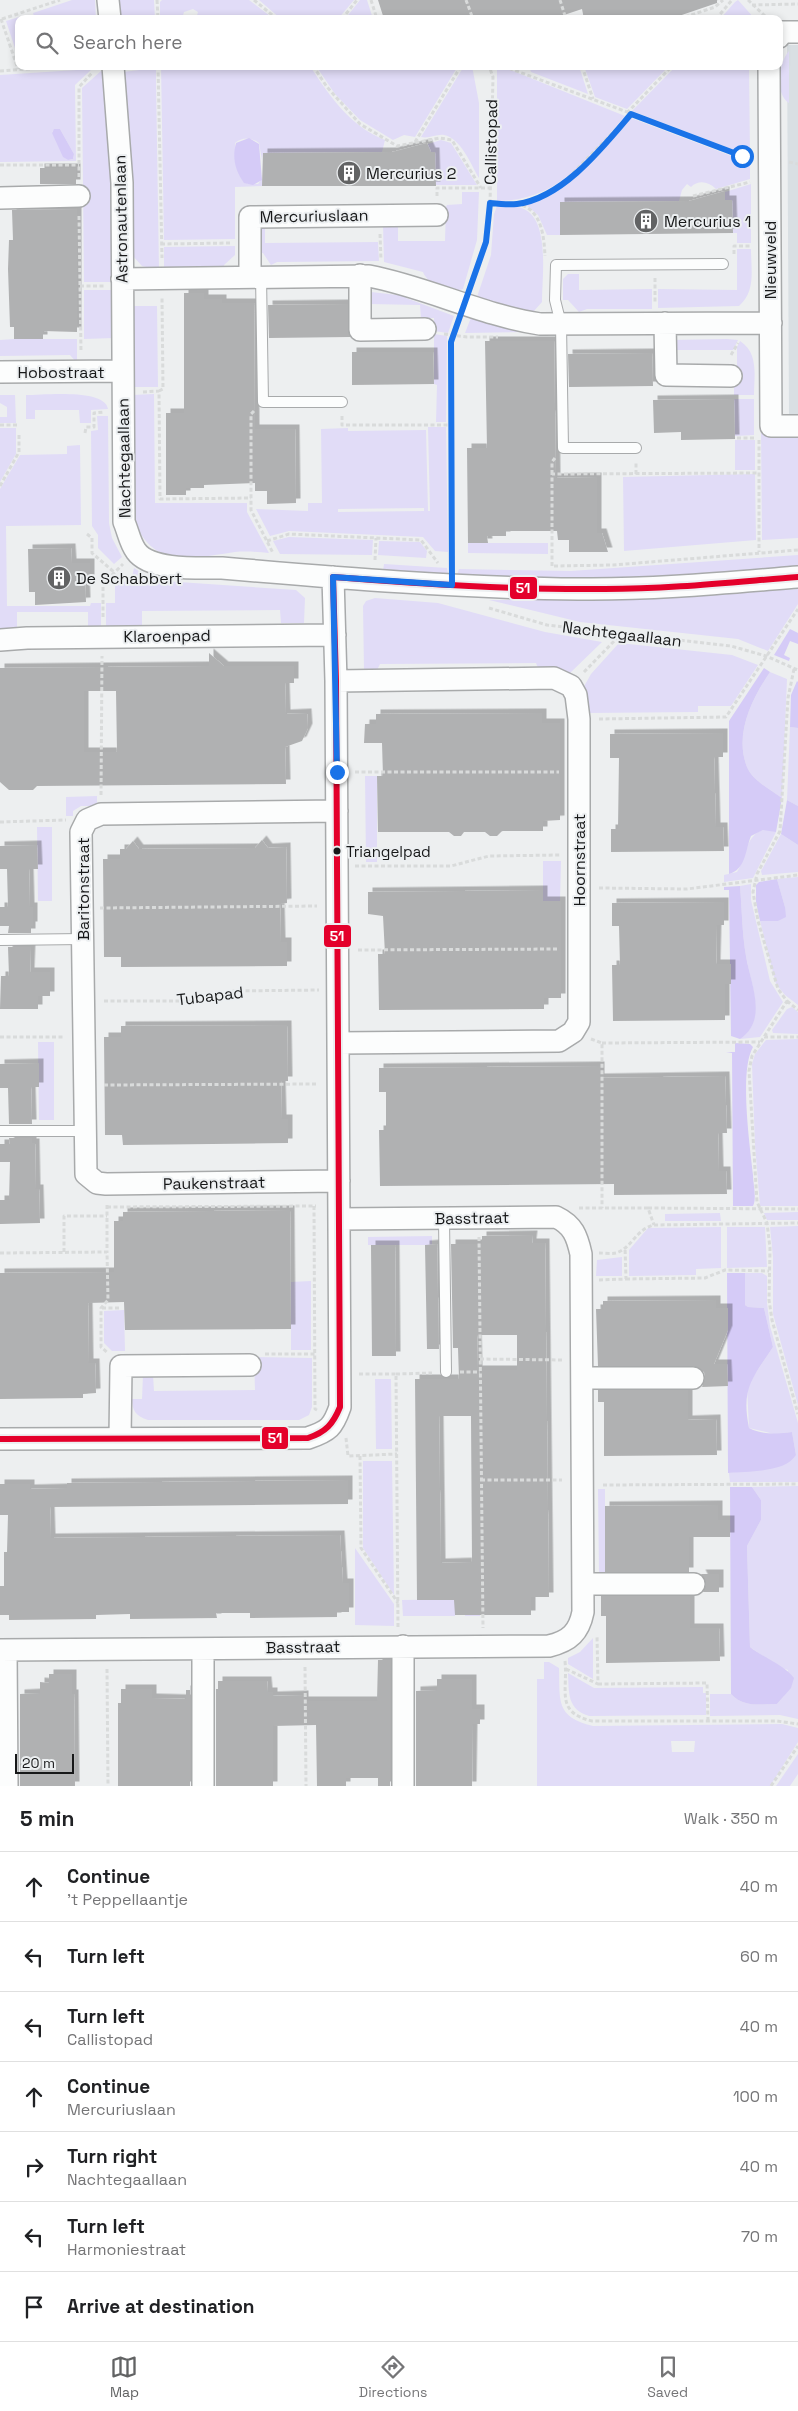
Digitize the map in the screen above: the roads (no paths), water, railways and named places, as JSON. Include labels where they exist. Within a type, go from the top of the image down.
[{"type":"street","points":[[108,0],[110,15]]},
{"type":"street","points":[[783,32],[798,32]]},
{"type":"street","name":"Astronautenlaan","points":[[113,70],[122,183],[122,392]]},
{"type":"street","name":"Nieuwveld","points":[[769,70],[771,426],[798,426]]},
{"type":"street","points":[[0,198],[79,196]]},
{"type":"street","name":"Mercuriuslaan","points":[[256,276],[250,243],[250,217],[437,215]]},
{"type":"street","points":[[122,279],[360,276],[397,281],[518,321],[561,324],[770,323]]},
{"type":"street","points":[[360,276],[360,330],[426,330]]},
{"type":"street","points":[[665,323],[666,375],[731,376]]},
{"type":"street","name":"Hobostraat","points":[[0,372],[122,392]]},
{"type":"street","name":"Nachtegaallaan","points":[[122,392],[124,522],[136,552],[152,563],[186,568],[222,568],[333,577]]},
{"type":"street","points":[[0,1439],[308,1438],[322,1433],[334,1424],[340,1407],[340,1181],[336,681],[333,577],[452,585],[579,589],[682,586],[798,577]]},
{"type":"street","name":"Klaroenpad","points":[[0,640],[27,638],[335,635]]},
{"type":"street","name":"Hoornstraat","points":[[336,681],[554,678],[571,686],[576,695],[579,719],[579,1022],[573,1032],[559,1041],[338,1043]]},
{"type":"street","name":"Baritonstraat","points":[[98,1182],[86,1174],[81,832],[94,817],[337,811]]},
{"type":"street","name":"Paukenstraat","points":[[98,1182],[340,1181]]},
{"type":"street","name":"Basstraat","points":[[340,1212],[444,1219],[556,1217],[566,1222],[574,1230],[581,1254],[582,1369]]},
{"type":"street","points":[[120,1438],[121,1366],[250,1365]]},
{"type":"street","points":[[693,1378],[582,1369],[582,1482],[583,1584],[694,1584]]},
{"type":"street","name":"Basstraat","points":[[7,1786],[3,1650],[550,1646],[570,1637],[583,1612],[583,1584]]},
{"type":"street","points":[[401,1646],[403,1786]]},
{"type":"street","points":[[203,1786],[204,1649]]},
{"type":"lane","points":[[636,448],[564,448],[561,324],[555,300],[556,265],[722,264]]},
{"type":"lane","name":"Mercuriuslaan","points":[[256,276],[263,402],[342,402]]},
{"type":"lane","points":[[0,940],[83,939]]},
{"type":"lane","points":[[0,1131],[84,1131]]},
{"type":"lane","points":[[444,1219],[446,1372]]},
{"type":"place","name":"Mercurius 2","points":[[349,173]]},
{"type":"place","name":"Mercurius 1","points":[[646,221]]},
{"type":"place","name":"De Schabbert","points":[[59,578]]},
{"type":"place","name":"Triangelpad","points":[[337,851]]}]
